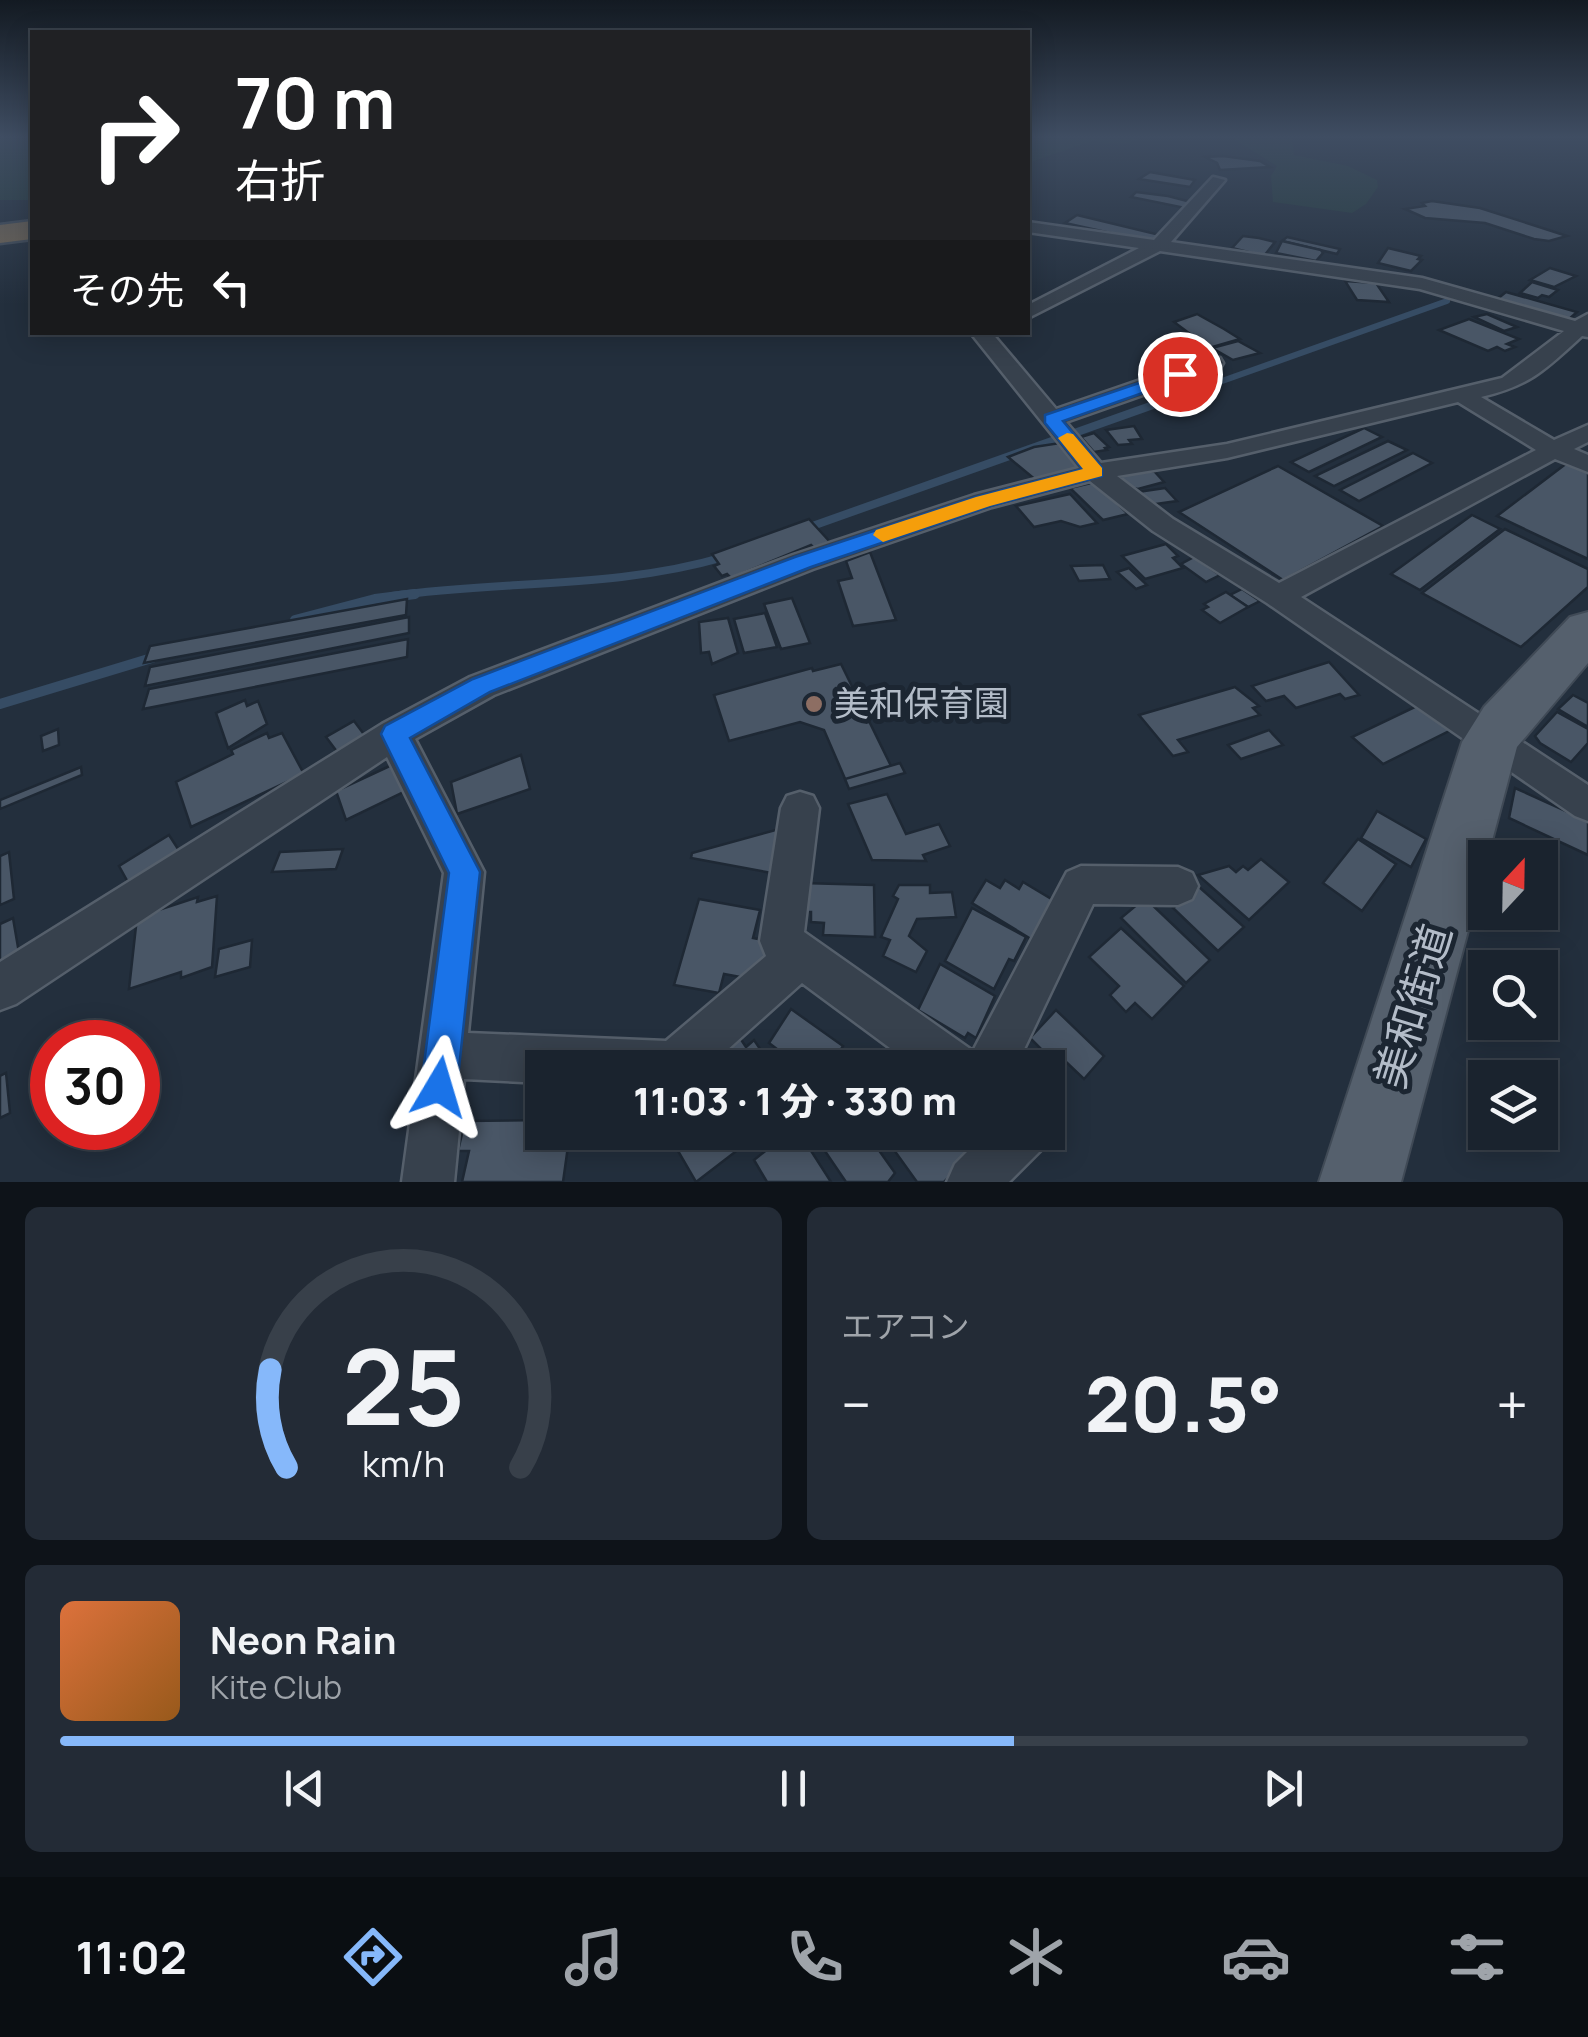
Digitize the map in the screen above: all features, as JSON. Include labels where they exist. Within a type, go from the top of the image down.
[{"type":"highway","points":[[0,218],[30,214]]},
{"type":"highway","points":[[0,234],[30,230]]},
{"type":"main road","name":"美和街道","points":[[1360,1182],[1490,742],[1503,722],[1588,630]]},
{"type":"street","points":[[1030,311],[1159,246],[1206,193]]},
{"type":"street","points":[[1030,226],[1422,284],[1585,327]]},
{"type":"street","points":[[0,988],[394,734],[482,686],[803,562],[983,501],[1095,472],[1228,451],[1510,383],[1585,327]]},
{"type":"street","points":[[985,335],[1095,472],[1163,525],[1278,596],[1588,805]]},
{"type":"street","points":[[1051,419],[1212,364]]},
{"type":"street","points":[[1463,396],[1554,450],[1588,464]]},
{"type":"street","points":[[1278,596],[1588,432]]},
{"type":"street","points":[[394,734],[464,872],[428,1182]]},
{"type":"street","points":[[800,808],[781,941],[933,1050]]},
{"type":"street","points":[[999,1050],[1082,885],[1178,886]]},
{"type":"street","points":[[443,1056],[674,1066],[801,955]]},
{"type":"street","points":[[974,1182],[1005,1150]]},
{"type":"green space","points":[[0,193],[30,193],[30,200],[0,200]]},
{"type":"green space","points":[[1272,193],[1374,193],[1352,213],[1273,202]]},
{"type":"building","points":[[1145,193],[1191,202],[1185,208],[1131,197]]},
{"type":"building","points":[[1432,201],[1480,208],[1567,236],[1549,241],[1534,239],[1485,223],[1425,218],[1405,209]]},
{"type":"building","points":[[1077,215],[1160,235],[1151,242],[1065,223]]},
{"type":"building","points":[[1243,236],[1275,242],[1264,256],[1232,248]]},
{"type":"building","points":[[1287,237],[1340,249],[1337,254],[1282,241]]},
{"type":"building","points":[[1282,241],[1323,253],[1316,261],[1276,253]]},
{"type":"building","points":[[1388,248],[1421,256],[1418,259],[1422,260],[1411,271],[1378,263]]},
{"type":"building","points":[[1550,268],[1576,276],[1554,287],[1530,280]]},
{"type":"building","points":[[1345,281],[1376,283],[1389,302],[1357,300]]},
{"type":"building","points":[[1532,282],[1558,290],[1549,297],[1538,298],[1520,293]]},
{"type":"building","points":[[1506,292],[1577,312],[1567,321],[1496,300]]},
{"type":"building","points":[[1197,314],[1240,339],[1209,348],[1174,322]]},
{"type":"building","points":[[1487,314],[1517,327],[1504,331],[1474,317]]},
{"type":"building","points":[[1469,319],[1519,339],[1507,344],[1515,347],[1488,351],[1439,330]]},
{"type":"building","points":[[1238,341],[1260,353],[1233,360],[1212,348]]},
{"type":"building","points":[[1134,426],[1142,439],[1129,440],[1132,444],[1118,445],[1106,430]]},
{"type":"building","points":[[1364,428],[1382,437],[1309,472],[1291,462]]},
{"type":"building","points":[[1094,433],[1109,447],[1107,450],[1094,452],[1081,437]]},
{"type":"building","points":[[1388,441],[1407,450],[1334,486],[1315,476]]},
{"type":"building","points":[[1060,443],[1084,471],[1037,481],[1008,457],[1034,447]]},
{"type":"building","points":[[1413,453],[1432,463],[1359,501],[1340,490]]},
{"type":"building","points":[[1567,463],[1588,472],[1588,559],[1497,516]]},
{"type":"building","points":[[1278,466],[1383,526],[1283,580],[1179,512]]},
{"type":"building","points":[[1154,471],[1164,482],[1138,489],[1127,487],[1118,475]]},
{"type":"building","points":[[1091,483],[1128,514],[1103,520],[1070,488]]},
{"type":"building","points":[[1165,488],[1177,501],[1149,505],[1138,492]]},
{"type":"building","points":[[1070,494],[1097,523],[1080,527],[1061,521],[1034,527],[1016,506]]},
{"type":"building","points":[[1472,515],[1500,529],[1420,590],[1391,574]]},
{"type":"building","points":[[809,519],[830,542],[814,548],[811,545],[731,578],[727,574],[722,576],[714,566],[719,564],[712,554]]},
{"type":"building","points":[[1505,529],[1588,569],[1588,587],[1521,647],[1422,593]]},
{"type":"building","points":[[1166,544],[1183,568],[1145,579],[1122,556]]},
{"type":"building","points":[[870,552],[896,620],[853,626],[838,581],[852,578],[846,561]]},
{"type":"building","points":[[1194,557],[1220,575],[1206,582],[1181,564]]},
{"type":"building","points":[[1103,565],[1110,579],[1079,581],[1071,566]]},
{"type":"building","points":[[1129,568],[1147,585],[1136,589],[1117,572]]},
{"type":"building","points":[[1242,589],[1260,601],[1248,607],[1230,595]]},
{"type":"building","points":[[1226,592],[1248,607],[1220,623],[1202,610],[1208,607],[1204,604]]},
{"type":"building","points":[[792,598],[810,643],[781,649],[764,604]]},
{"type":"building","points":[[407,599],[406,615],[144,663],[150,646]]},
{"type":"building","points":[[765,613],[777,647],[744,653],[734,619]]},
{"type":"building","points":[[409,617],[409,633],[145,686],[150,667]]},
{"type":"building","points":[[728,618],[738,653],[712,664],[709,652],[701,653],[699,622]]},
{"type":"building","points":[[408,639],[407,657],[143,709],[149,689]]},
{"type":"building","points":[[1329,662],[1359,695],[1345,699],[1340,694],[1296,708],[1284,696],[1266,701],[1252,686]]},
{"type":"building","points":[[841,664],[892,768],[846,781],[824,730],[800,722],[729,741],[714,695]]},
{"type":"building","points":[[1235,687],[1259,706],[1253,708],[1260,715],[1178,740],[1188,752],[1173,756],[1139,715]]},
{"type":"building","points":[[1573,695],[1588,703],[1588,727],[1558,709]]},
{"type":"building","points":[[245,700],[247,706],[258,701],[267,724],[228,748],[216,713]]},
{"type":"building","points":[[1421,704],[1453,729],[1383,764],[1352,737]]},
{"type":"building","points":[[1557,712],[1588,729],[1588,743],[1571,762],[1535,736]]},
{"type":"building","points":[[354,721],[366,737],[338,753],[326,737]]},
{"type":"building","points":[[58,729],[59,745],[43,751],[41,736]]},
{"type":"building","points":[[1269,730],[1283,745],[1241,759],[1228,745]]},
{"type":"building","points":[[267,733],[269,738],[282,733],[304,774],[191,827],[176,782]]},
{"type":"building","points":[[521,755],[530,789],[457,814],[451,782]]},
{"type":"building","points":[[900,763],[905,773],[849,789],[845,779]]},
{"type":"building","points":[[394,764],[406,791],[346,820],[336,791]]},
{"type":"building","points":[[81,767],[82,775],[0,809],[0,800]]},
{"type":"building","points":[[1515,788],[1588,821],[1588,855],[1558,840],[1509,818]]},
{"type":"building","points":[[887,794],[906,834],[939,824],[950,846],[923,855],[926,861],[872,860],[848,804]]},
{"type":"building","points":[[1377,811],[1426,839],[1411,867],[1361,838]]},
{"type":"building","points":[[783,828],[772,873],[691,858],[692,853]]},
{"type":"building","points":[[169,835],[180,852],[129,884],[119,866]]},
{"type":"building","points":[[1358,839],[1396,864],[1362,911],[1323,883]]},
{"type":"building","points":[[343,849],[336,869],[272,872],[280,852]]},
{"type":"building","points":[[9,852],[14,899],[0,905],[0,856]]},
{"type":"building","points":[[1261,859],[1289,882],[1249,920],[1198,875],[1229,866],[1236,872],[1243,866],[1248,870]]},
{"type":"building","points":[[986,880],[1000,888],[1005,880],[1019,889],[1023,882],[1053,900],[1031,939],[972,903]]},
{"type":"building","points":[[802,883],[874,885],[875,937],[823,935],[824,923],[811,922],[811,912],[801,912]]},
{"type":"building","points":[[899,885],[930,885],[930,893],[952,892],[956,917],[917,919],[909,936],[927,951],[916,972],[883,956],[890,940],[881,937],[898,899],[893,896]]},
{"type":"building","points":[[1198,886],[1244,927],[1218,951],[1173,908]]},
{"type":"building","points":[[217,896],[212,967],[181,978],[181,972],[129,989],[137,917],[198,897],[197,902]]},
{"type":"building","points":[[1145,898],[1210,960],[1186,983],[1121,918]]},
{"type":"building","points":[[699,899],[760,910],[753,938],[768,941],[763,967],[751,979],[724,974],[719,993],[674,985]]},
{"type":"building","points":[[972,908],[1026,937],[994,989],[945,961]]},
{"type":"building","points":[[13,918],[19,953],[0,964],[0,924]]},
{"type":"building","points":[[1121,928],[1184,986],[1152,1019],[1135,1003],[1126,1012],[1110,995],[1119,986],[1089,957]]},
{"type":"building","points":[[252,940],[250,967],[215,977],[219,949]]},
{"type":"building","points":[[940,964],[995,996],[976,1038],[968,1033],[965,1038],[918,1010]]},
{"type":"building","points":[[791,1009],[843,1046],[841,1050],[778,1050],[769,1043]]},
{"type":"building","points":[[1056,1010],[1104,1056],[1084,1079],[1065,1061],[1065,1050],[1042,1050],[1030,1038]]},
{"type":"building","points":[[740,1038],[746,1047],[754,1040],[761,1050],[725,1050]]},
{"type":"building","points":[[6,1073],[10,1113],[0,1118],[0,1076]]},
{"type":"building","points":[[525,1120],[525,1150],[567,1150],[563,1182],[462,1182],[469,1151],[458,1151],[465,1121]]},
{"type":"building","points":[[677,1150],[738,1150],[696,1182]]},
{"type":"building","points":[[766,1150],[811,1150],[831,1182],[767,1182],[754,1160]]},
{"type":"building","points":[[824,1150],[879,1150],[895,1173],[888,1182],[846,1182]]},
{"type":"building","points":[[894,1150],[976,1150],[944,1182],[917,1182]]},
{"type":"waterway","points":[[1163,402],[1447,301]]},
{"type":"waterway","points":[[804,529],[1170,399]]},
{"type":"waterway","points":[[392,596],[601,579],[724,557]]},
{"type":"waterway","points":[[295,620],[375,599],[415,594]]},
{"type":"waterway","points":[[0,704],[155,657]]},
{"type":"slow traffic","points":[[883,535],[983,501],[1095,472],[1067,438]]},
{"type":"place","name":"美和保育園","points":[[814,704]]},
{"type":"route","points":[[439,1087],[464,872],[394,734],[482,686],[803,562],[983,501],[1095,472],[1051,419],[1180,374]]}]
